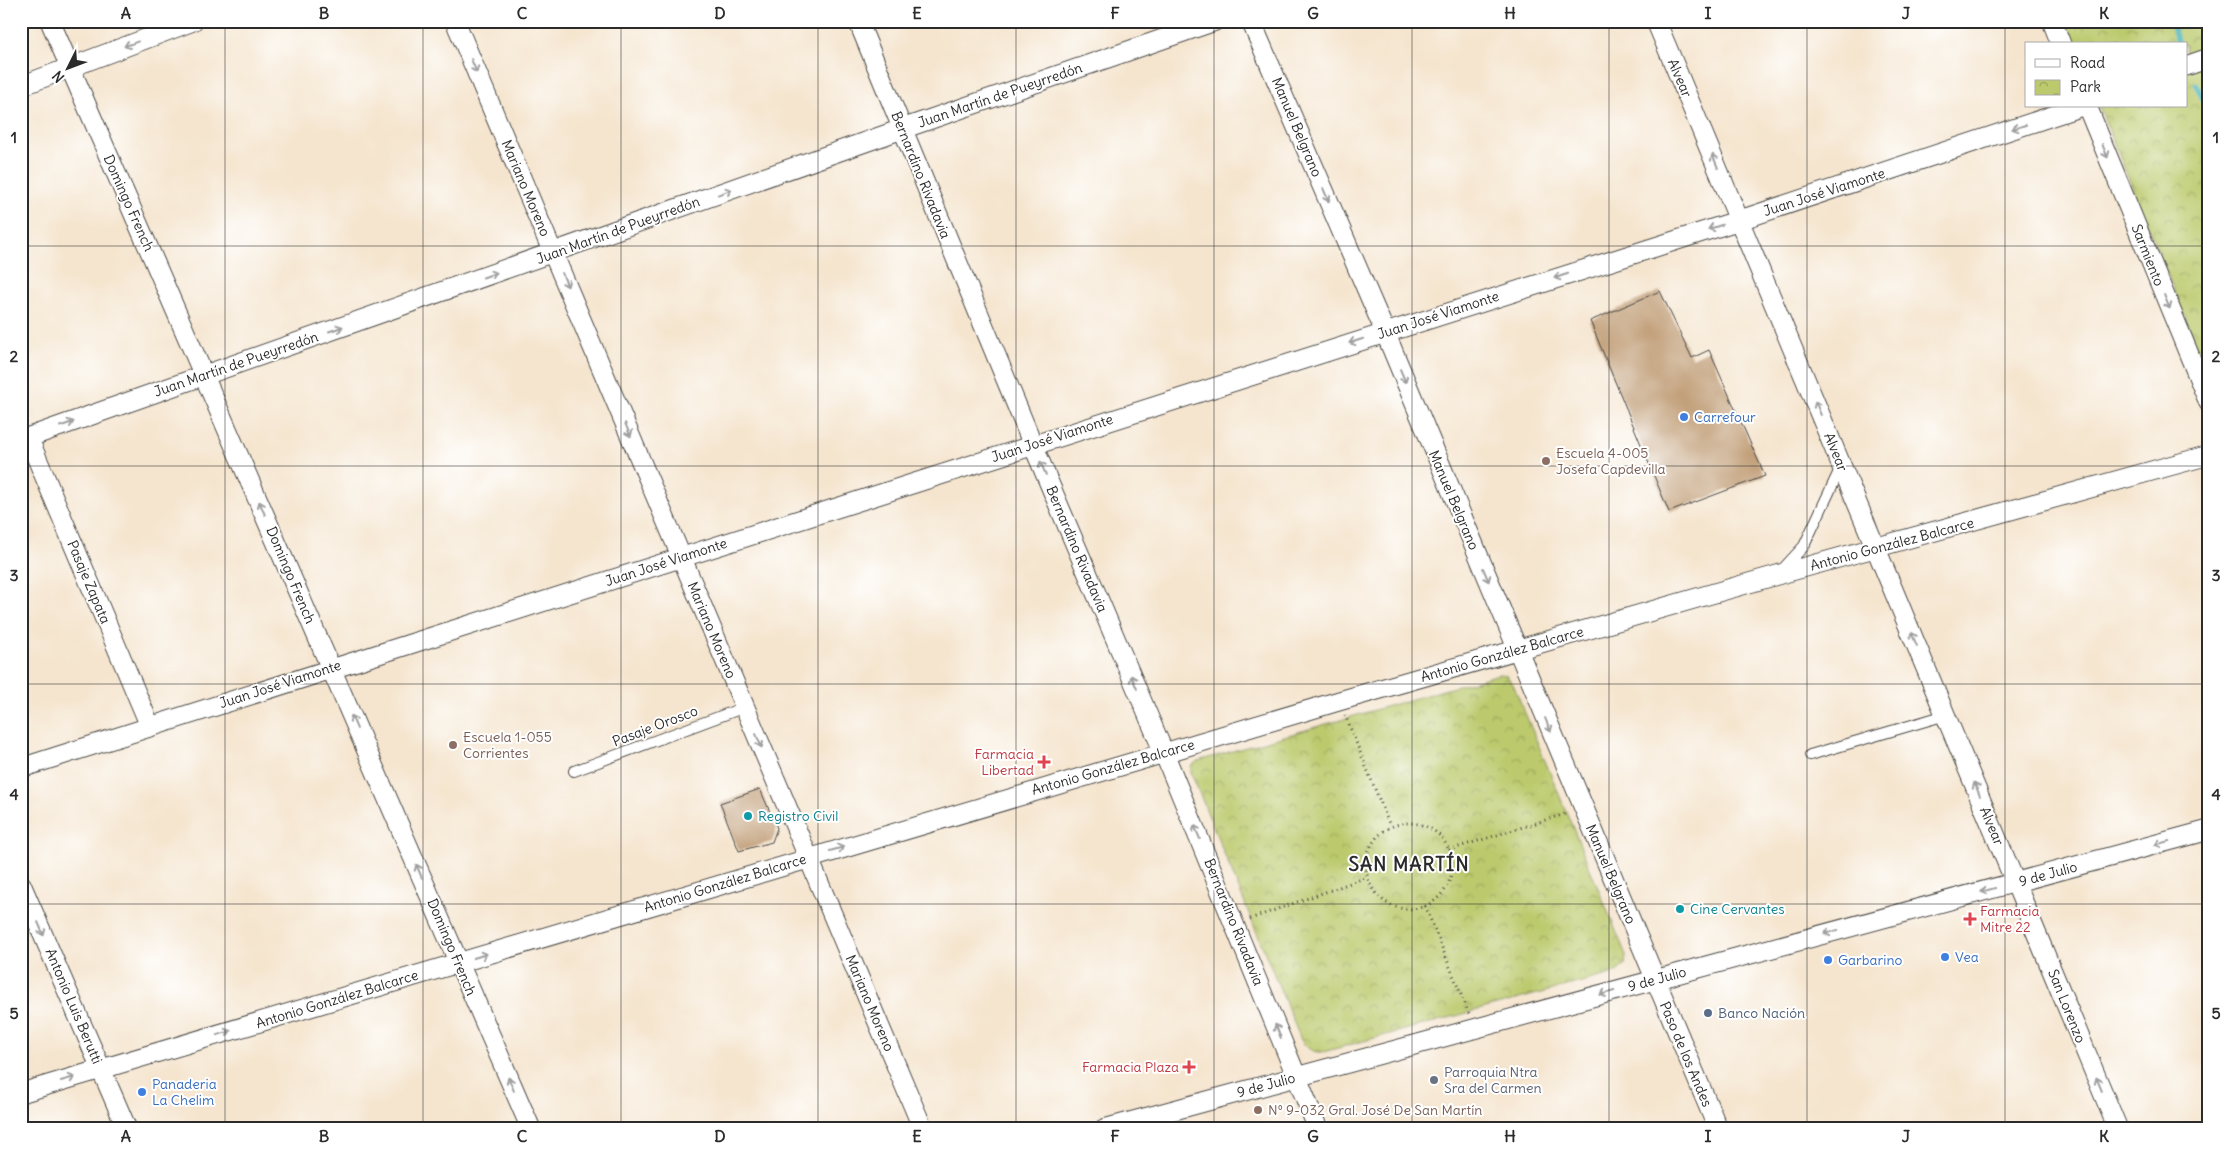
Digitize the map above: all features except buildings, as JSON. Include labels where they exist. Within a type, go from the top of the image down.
[{"type":"street","name":"Domingo French","points":[[50,21],[531,1129]]},
{"type":"street","points":[[21,86],[193,21]]},
{"type":"street","name":"Mariano Moreno","points":[[455,21],[923,1129]]},
{"type":"street","name":"Bernardino Rivadavia","points":[[858,21],[1033,445],[1164,752],[1318,1129]]},
{"type":"street","name":"Juan Martín de Pueyrredón","points":[[25,439],[902,129],[1216,21]]},
{"type":"street","name":"Manuel Belgrano","points":[[1251,21],[1385,332],[1655,980]]},
{"type":"street","name":"Alvear","points":[[1656,21],[2016,882]]},
{"type":"street","points":[[2052,21],[2060,42]]},
{"type":"street","points":[[2188,65],[2209,58]]},
{"type":"street","name":"Juan José Viamonte","points":[[21,768],[1740,220],[2076,108]]},
{"type":"street","name":"Sarmiento","points":[[2088,108],[2209,404]]},
{"type":"street","name":"Pasaje Zapata","points":[[25,439],[150,726]]},
{"type":"street","name":"Antonio González Balcarce","points":[[21,1093],[1164,752],[1778,575],[2209,455]]},
{"type":"street","name":"9 de Julio","points":[[1104,1129],[2209,830]]},
{"type":"street","name":"San Lorenzo","points":[[2016,882],[2118,1129]]},
{"type":"street","name":"Antonio Luis Berutti","points":[[21,884],[127,1129]]},
{"type":"street","name":"Paso de los Andes","points":[[1655,980],[1718,1129]]},
{"type":"lane","points":[[1778,575],[1804,546],[1842,466]]},
{"type":"lane","name":"Pasaje Orosco","points":[[574,771],[745,707]]},
{"type":"lane","points":[[1810,755],[1946,715]]},
{"type":"path","points":[[1339,701],[1390,826]]},
{"type":"path","points":[[1449,850],[1583,809]]},
{"type":"path","points":[[1410,822],[1429,828],[1441,837],[1449,850],[1452,869],[1446,888],[1425,906],[1414,909],[1394,907],[1377,895],[1367,877],[1365,867],[1369,847],[1390,826],[1410,822]]},
{"type":"path","points":[[1235,924],[1367,877]]},
{"type":"path","points":[[1425,906],[1475,1028]]},
{"type":"green space","points":[[2065,21],[2209,21],[2209,376],[2100,108],[2188,108],[2188,42],[2073,42]]},
{"type":"green space","points":[[1499,674],[1506,675],[1513,684],[1626,955],[1625,965],[1615,973],[1323,1052],[1310,1050],[1301,1040],[1191,773],[1191,766],[1198,761]]},
{"type":"waterway","points":[[2170,21],[2178,42]]},
{"type":"waterway","points":[[2196,84],[2209,114]]},
{"type":"place","name":"Carrefour","points":[[1684,417]]},
{"type":"place","name":"Escuela 4-005 Josefa Capdevilla","points":[[1546,461]]},
{"type":"place","name":"Escuela 1-055 Corrientes","points":[[453,745]]},
{"type":"place","name":"Farmacia Libertad","points":[[1044,762]]},
{"type":"place","name":"Registro Civil","points":[[748,816]]},
{"type":"place","name":"Cine Cervantes","points":[[1680,909]]},
{"type":"place","name":"Farmacia Mitre 22","points":[[1970,919]]},
{"type":"place","name":"Vea","points":[[1945,957]]},
{"type":"place","name":"Garbarino","points":[[1828,960]]},
{"type":"place","name":"Banco Nación","points":[[1708,1013]]},
{"type":"place","name":"Farmacia Plaza","points":[[1189,1067]]},
{"type":"place","name":"Parroquia Ntra Sra del Carmen","points":[[1434,1080]]},
{"type":"place","name":"Panaderia La Chelim","points":[[142,1092]]},
{"type":"place","name":"Nº 9-032 Gral. José De San Martín","points":[[1258,1110]]},
{"type":"district","name":"SAN MARTÍN","points":[[1409,864]]}]
